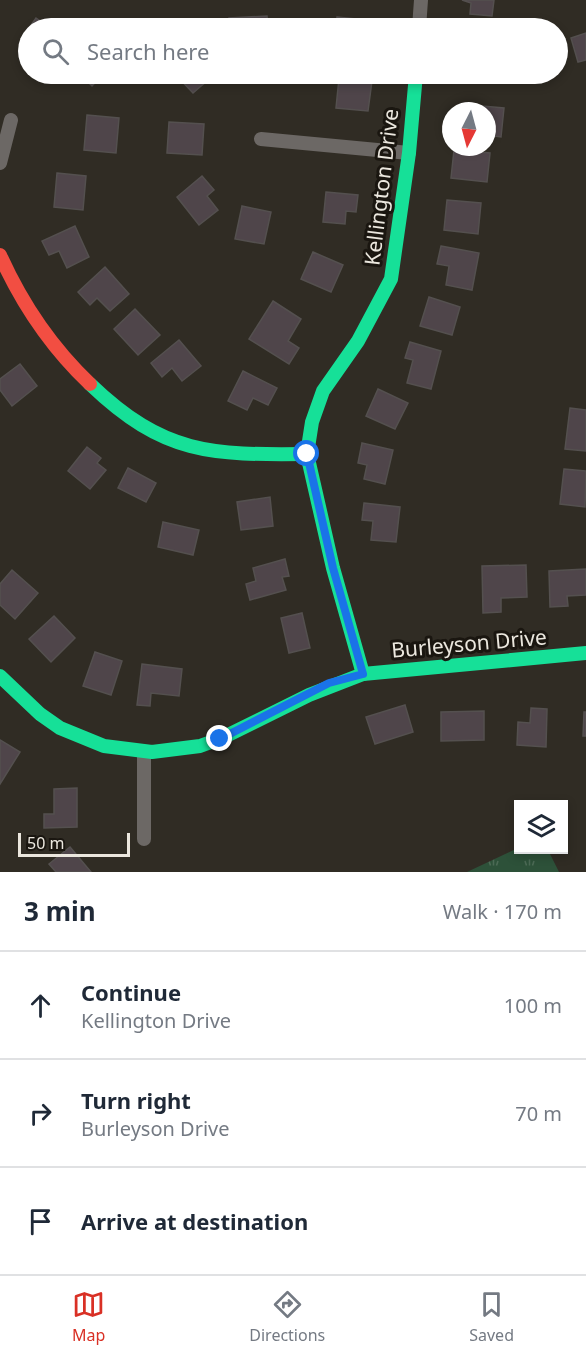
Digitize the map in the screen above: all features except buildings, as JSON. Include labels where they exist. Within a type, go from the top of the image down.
[{"type":"street","points":[[420,18],[421,0]]},
{"type":"street","name":"Kellington Drive","points":[[363,674],[333,568],[307,454],[312,422],[323,391],[358,340],[391,279],[409,153],[415,84]]},
{"type":"street","points":[[0,163],[11,120]]},
{"type":"street","points":[[261,140],[409,153]]},
{"type":"street","points":[[0,255],[22,302],[69,365],[119,409],[158,433],[188,447],[235,453],[307,454]]},
{"type":"street","name":"Burleyson Drive","points":[[0,676],[42,715],[78,737],[111,748],[144,753],[176,751],[220,739],[329,683],[363,674],[586,653]]},
{"type":"street","points":[[144,753],[144,839]]},
{"type":"green space","points":[[514,850],[514,854],[550,854],[559,872],[467,872]]},
{"type":"traffic: fast","points":[[363,674],[333,568],[307,454],[312,422],[323,391],[358,341],[391,279],[409,153],[415,84]]},
{"type":"traffic: fast","points":[[90,384],[142,425],[166,438],[190,446],[243,453],[307,454]]},
{"type":"traffic: fast","points":[[0,676],[40,714],[60,728],[104,746],[152,752],[200,746],[222,738],[309,695],[363,674],[586,653]]},
{"type":"traffic: jam","points":[[0,255],[18,291],[50,340],[90,384]]},
{"type":"route","points":[[220,739],[329,683],[363,674],[333,568],[307,454]]}]
